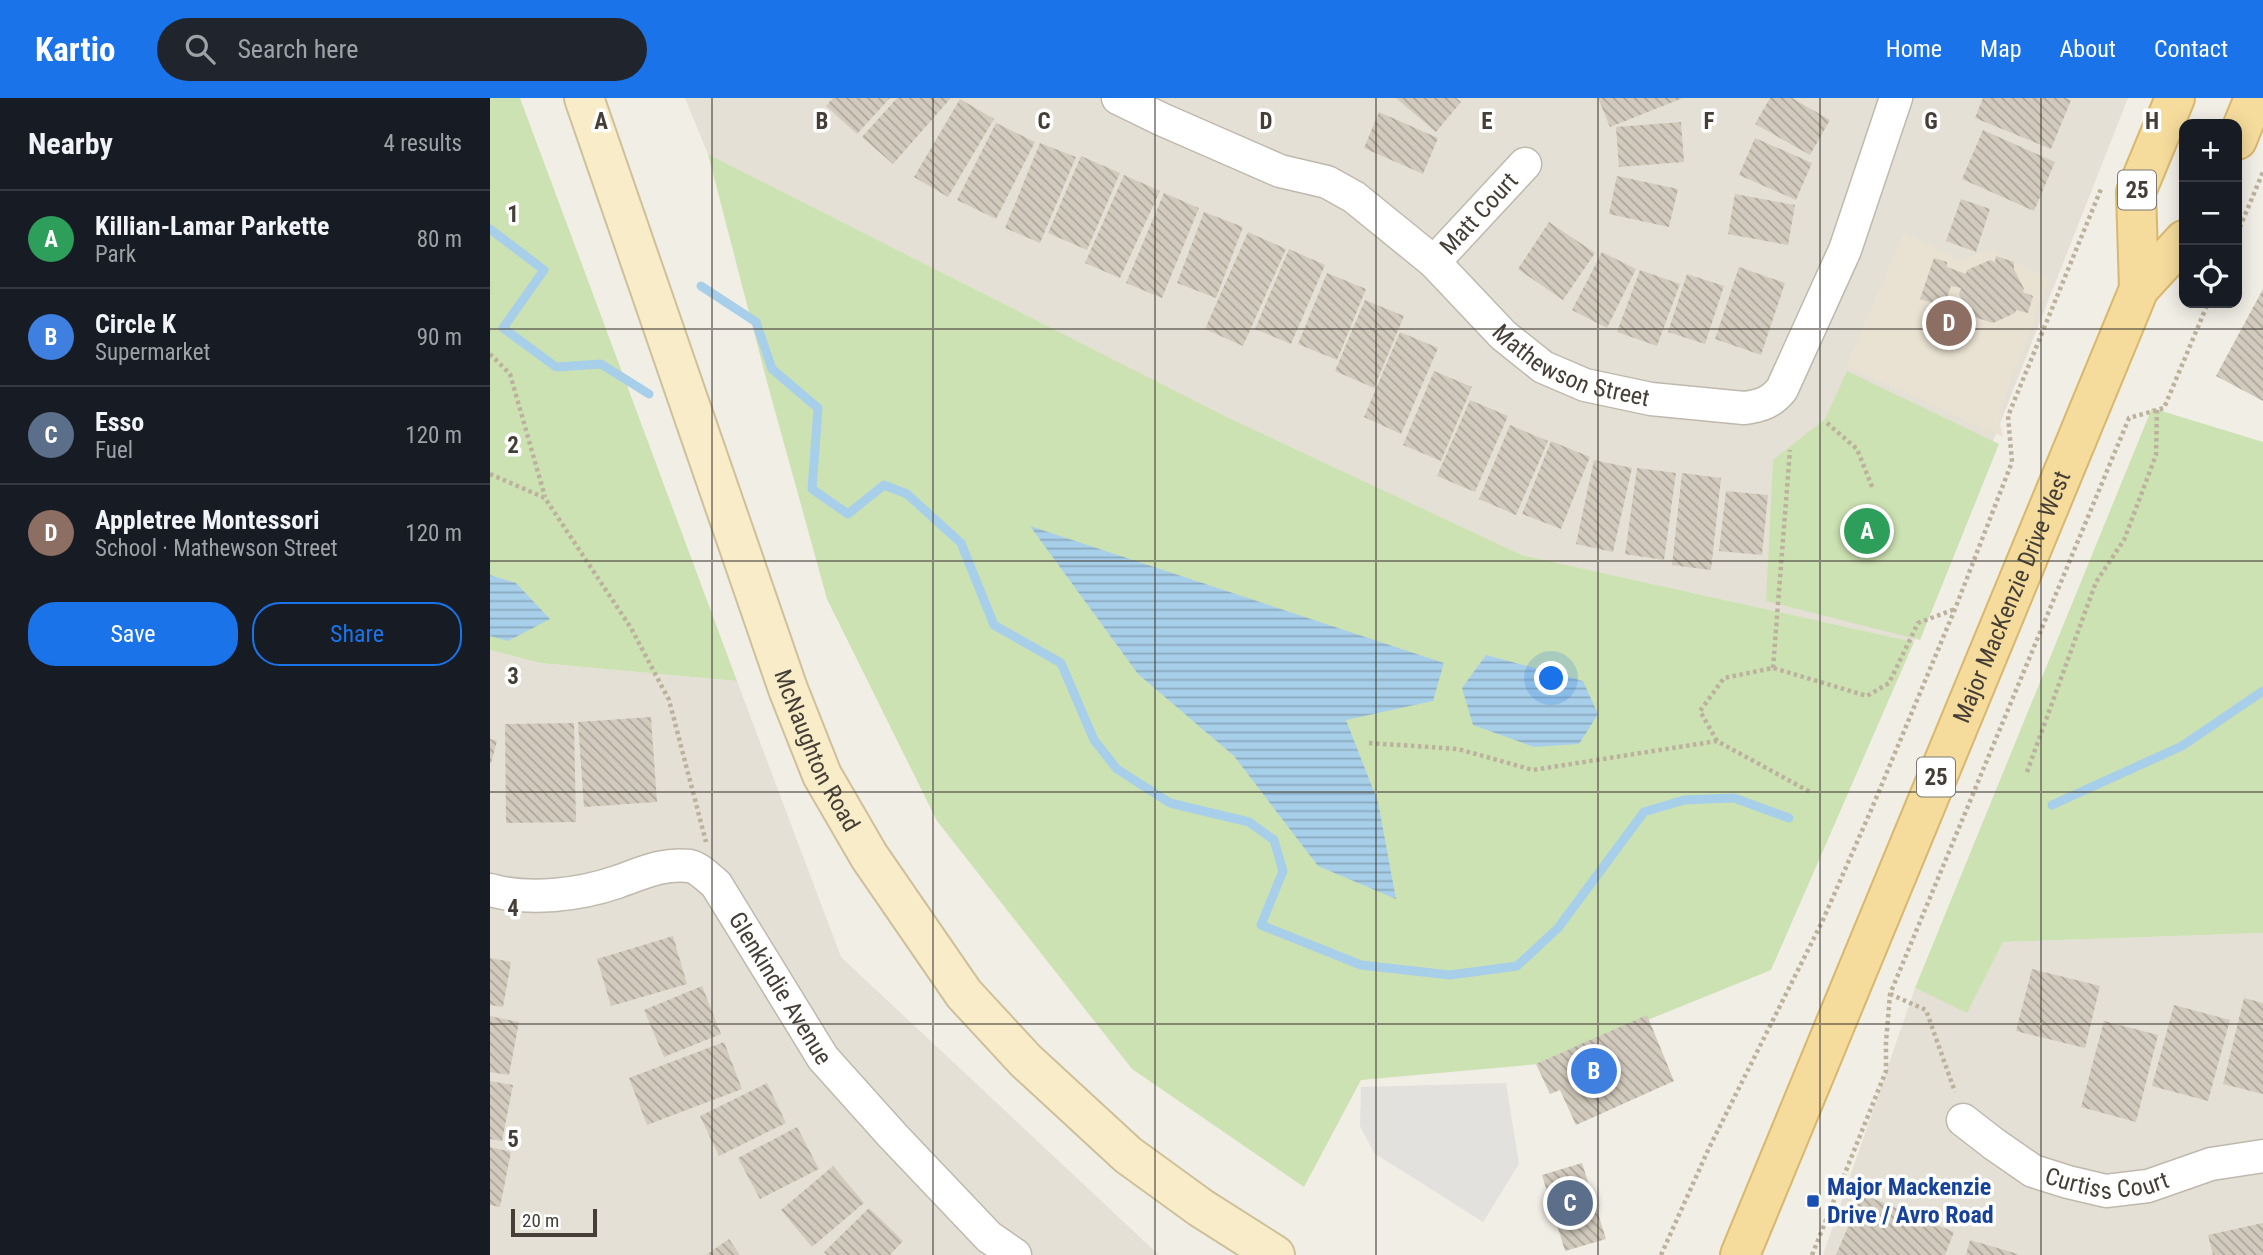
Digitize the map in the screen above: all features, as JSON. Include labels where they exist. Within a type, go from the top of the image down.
[{"type":"main road","name":"Major MacKenzie Drive West","points":[[2139,289],[2136,192],[2175,98]]},
{"type":"main road","points":[[2242,128],[2254,98]]},
{"type":"main road","name":"Major MacKenzie Drive West","points":[[1740,1255],[2139,289],[2179,245]]},
{"type":"street","name":"McNaughton Road","points":[[584,98],[788,690],[822,775],[869,856],[964,994],[1026,1061],[1128,1155],[1201,1209],[1275,1255]]},
{"type":"street","name":"Mathewson Street","points":[[1118,98],[1280,171],[1328,181],[1354,197],[1434,262],[1503,335],[1544,368],[1585,385],[1651,399],[1744,408],[1756,407],[1774,399],[1790,373],[1845,250],[1896,98]]},
{"type":"street","name":"Matt Court","points":[[1434,262],[1525,164]]},
{"type":"street","points":[[490,890],[505,894],[560,895],[614,883],[662,866],[693,866]]},
{"type":"street","name":"Glenkindie Avenue","points":[[693,866],[716,884],[823,1058],[893,1136],[981,1246],[1015,1255]]},
{"type":"street","name":"Curtiss Court","points":[[1964,1120],[2033,1171],[2106,1191],[2148,1186],[2211,1164],[2263,1156]]},
{"type":"path","points":[[2242,222],[2263,172]]},
{"type":"path","points":[[1661,1255],[1709,1148],[1822,922],[1955,609],[2012,462],[2008,416],[2102,188]]},
{"type":"path","points":[[1812,1255],[1886,1072],[1885,1042],[1891,994],[2129,418],[2164,408],[2206,308]]},
{"type":"path","points":[[490,354],[509,374],[545,498],[631,628],[669,700],[706,844],[693,866]]},
{"type":"path","points":[[2026,772],[2096,582],[2124,540],[2156,455],[2157,410]]},
{"type":"path","points":[[1827,423],[1857,449],[1873,489]]},
{"type":"path","points":[[1773,668],[1790,450]]},
{"type":"path","points":[[490,474],[545,498]]},
{"type":"path","points":[[1812,793],[1717,741],[1700,711],[1724,678],[1773,668],[1867,696],[1889,683],[1918,623],[1955,609]]},
{"type":"path","points":[[1369,743],[1458,749],[1533,769],[1717,741]]},
{"type":"path","points":[[1891,994],[1926,1010],[1964,1120]]},
{"type":"shaded area","points":[[685,98],[2128,98],[1914,642],[1522,555],[1229,418],[708,154]]},
{"type":"shaded area","points":[[1904,233],[1959,260],[1990,250],[2049,279],[1998,415],[2003,437],[1847,366]]},
{"type":"shaded area","points":[[490,650],[540,663],[737,681],[841,957],[1159,1255],[490,1255]]},
{"type":"shaded area","points":[[2263,933],[2263,1255],[1823,1255],[1915,988],[1967,1012],[2003,942]]},
{"type":"shaded area","points":[[1506,1083],[1519,1164],[1483,1222],[1374,1153],[1360,1126],[1361,1087]]},
{"type":"green space","points":[[490,98],[520,98],[737,681],[540,663],[490,650]]},
{"type":"green space","points":[[708,154],[1229,418],[1522,555],[1914,642],[1771,970],[1539,1064],[1361,1080],[1304,1187],[1132,1069],[937,821],[827,599]]},
{"type":"green space","points":[[1847,371],[1999,444],[1920,640],[1766,601],[1773,460],[1825,419]]},
{"type":"green space","points":[[2152,408],[2263,442],[2263,933],[2003,942],[1967,1013],[1915,988]]},
{"type":"water","points":[[1030,526],[1444,663],[1433,701],[1346,720],[1378,802],[1396,899],[1318,866],[1234,756],[1138,674]]},
{"type":"water","points":[[490,575],[516,583],[550,619],[508,641],[490,636]]},
{"type":"water","points":[[1486,655],[1583,681],[1598,714],[1579,744],[1534,747],[1473,725],[1462,688]]},
{"type":"building","points":[[833,98],[890,98],[857,134],[826,106]]},
{"type":"building","points":[[897,98],[951,98],[893,164],[862,137]]},
{"type":"building","points":[[1396,98],[1456,98],[1461,102],[1436,132]]},
{"type":"building","points":[[1598,98],[1683,98],[1610,127]]},
{"type":"building","points":[[1770,98],[1792,98],[1830,120],[1810,155],[1755,124]]},
{"type":"building","points":[[1983,98],[2071,100],[2051,149],[1975,118]]},
{"type":"building","points":[[960,99],[994,119],[948,197],[914,177]]},
{"type":"building","points":[[1379,112],[1438,138],[1423,174],[1364,148]]},
{"type":"building","points":[[1681,122],[1684,162],[1619,167],[1616,127]]},
{"type":"building","points":[[996,123],[1035,142],[996,219],[957,200]]},
{"type":"building","points":[[1983,130],[2055,162],[2034,211],[1962,179]]},
{"type":"building","points":[[1755,138],[1812,163],[1796,200],[1739,175]]},
{"type":"building","points":[[1040,143],[1076,157],[1040,243],[1005,228]]},
{"type":"building","points":[[1081,156],[1120,173],[1087,250],[1048,233]]},
{"type":"building","points":[[1124,175],[1160,191],[1120,278],[1085,263]]},
{"type":"building","points":[[1617,176],[1678,189],[1669,227],[1609,214]]},
{"type":"building","points":[[1164,193],[1199,208],[1162,298],[1126,283]]},
{"type":"building","points":[[1735,194],[1795,205],[1788,245],[1728,234]]},
{"type":"building","points":[[1961,199],[1990,209],[1976,252],[1946,241]]},
{"type":"building","points":[[1204,212],[1243,227],[1216,298],[1177,283]]},
{"type":"building","points":[[1549,222],[1595,253],[1563,300],[1518,269]]},
{"type":"building","points":[[1248,232],[1286,249],[1243,346],[1205,329]]},
{"type":"building","points":[[1289,249],[1325,265],[1291,344],[1255,329]]},
{"type":"building","points":[[1602,252],[1636,269],[1607,328],[1572,310]]},
{"type":"building","points":[[1996,256],[2014,262],[2023,292],[2033,296],[2028,313],[2016,310],[2015,313],[1993,323],[1971,316],[1959,294],[1961,288],[1951,286],[1944,307],[1920,299],[1934,258],[1947,262],[1947,267],[1966,274],[1967,270],[1990,260],[1995,262]]},
{"type":"building","points":[[1739,267],[1785,283],[1761,355],[1715,339]]},
{"type":"building","points":[[1640,270],[1680,284],[1657,346],[1617,332]]},
{"type":"building","points":[[1327,273],[1366,289],[1337,360],[1298,344]]},
{"type":"building","points":[[1687,274],[1724,286],[1705,344],[1668,332]]},
{"type":"building","points":[[2263,289],[2263,401],[2216,376]]},
{"type":"building","points":[[1365,300],[1404,316],[1374,388],[1335,371]]},
{"type":"building","points":[[1400,332],[1438,348],[1401,434],[1364,417]]},
{"type":"building","points":[[1434,371],[1472,387],[1441,461],[1403,445]]},
{"type":"building","points":[[1470,400],[1508,416],[1475,492],[1437,476]]},
{"type":"building","points":[[1510,425],[1548,441],[1516,515],[1479,499]]},
{"type":"building","points":[[1551,441],[1590,457],[1561,529],[1522,514]]},
{"type":"building","points":[[1594,460],[1632,468],[1613,552],[1576,544]]},
{"type":"building","points":[[1637,468],[1676,473],[1664,560],[1625,554]]},
{"type":"building","points":[[1682,473],[1721,478],[1711,570],[1672,565]]},
{"type":"building","points":[[1726,491],[1768,495],[1762,555],[1719,551]]},
{"type":"building","points":[[651,717],[657,802],[584,807],[578,722]]},
{"type":"building","points":[[574,723],[576,822],[506,823],[505,724]]},
{"type":"building","points":[[490,739],[497,741],[491,763],[490,763]]},
{"type":"building","points":[[673,936],[687,984],[611,1006],[597,959]]},
{"type":"building","points":[[490,958],[511,962],[503,1007],[490,1005]]},
{"type":"building","points":[[2032,969],[2100,986],[2085,1048],[2016,1031]]},
{"type":"building","points":[[702,986],[721,1034],[664,1057],[644,1010]]},
{"type":"building","points":[[2244,998],[2263,1003],[2263,1094],[2223,1084]]},
{"type":"building","points":[[2174,1005],[2230,1020],[2208,1101],[2152,1086]]},
{"type":"building","points":[[1647,1015],[1674,1081],[1576,1125],[1560,1090],[1550,1094],[1536,1064]]},
{"type":"building","points":[[490,1016],[519,1022],[509,1075],[490,1072]]},
{"type":"building","points":[[2104,1021],[2158,1035],[2136,1122],[2081,1107]]},
{"type":"building","points":[[724,1042],[742,1089],[647,1125],[629,1078]]},
{"type":"building","points":[[490,1081],[513,1085],[502,1141],[490,1139]]},
{"type":"building","points":[[767,1083],[786,1123],[719,1156],[700,1116]]},
{"type":"building","points":[[797,1127],[819,1169],[760,1199],[738,1158]]},
{"type":"building","points":[[490,1147],[511,1152],[500,1207],[490,1205]]},
{"type":"building","points":[[1582,1163],[1606,1239],[1565,1251],[1542,1175]]},
{"type":"building","points":[[833,1166],[864,1203],[812,1247],[781,1210]]},
{"type":"building","points":[[1862,1194],[1954,1232],[1945,1255],[1836,1255]]},
{"type":"building","points":[[869,1208],[903,1241],[890,1255],[827,1255],[824,1252]]},
{"type":"building","points":[[2263,1223],[2263,1255],[2213,1255],[2208,1235]]},
{"type":"building","points":[[729,1239],[740,1255],[706,1255]]},
{"type":"building","points":[[1970,1240],[2018,1254],[2018,1255],[1966,1255]]},
{"type":"waterway","points":[[490,229],[544,270],[503,328],[556,367],[601,364],[649,394]]},
{"type":"waterway","points":[[701,286],[756,322],[772,369],[818,408],[812,489],[848,514],[884,485],[907,494],[961,543],[994,625],[1061,663],[1094,740],[1117,769],[1170,803],[1249,822],[1274,840],[1283,871],[1261,925],[1361,965],[1450,975],[1517,966],[1558,928],[1644,812],[1684,800],[1734,798],[1789,818]]},
{"type":"waterway","points":[[2052,805],[2182,746],[2263,691]]},
{"type":"place","name":"Appletree Montessori","points":[[1949,323]]},
{"type":"place","name":"Killian-Lamar Parkette","points":[[1867,531]]},
{"type":"place","name":"Circle K","points":[[1594,1071]]},
{"type":"place","name":"Major Mackenzie Drive / Avro Road","points":[[1813,1201]]},
{"type":"place","name":"Esso","points":[[1570,1203]]}]
